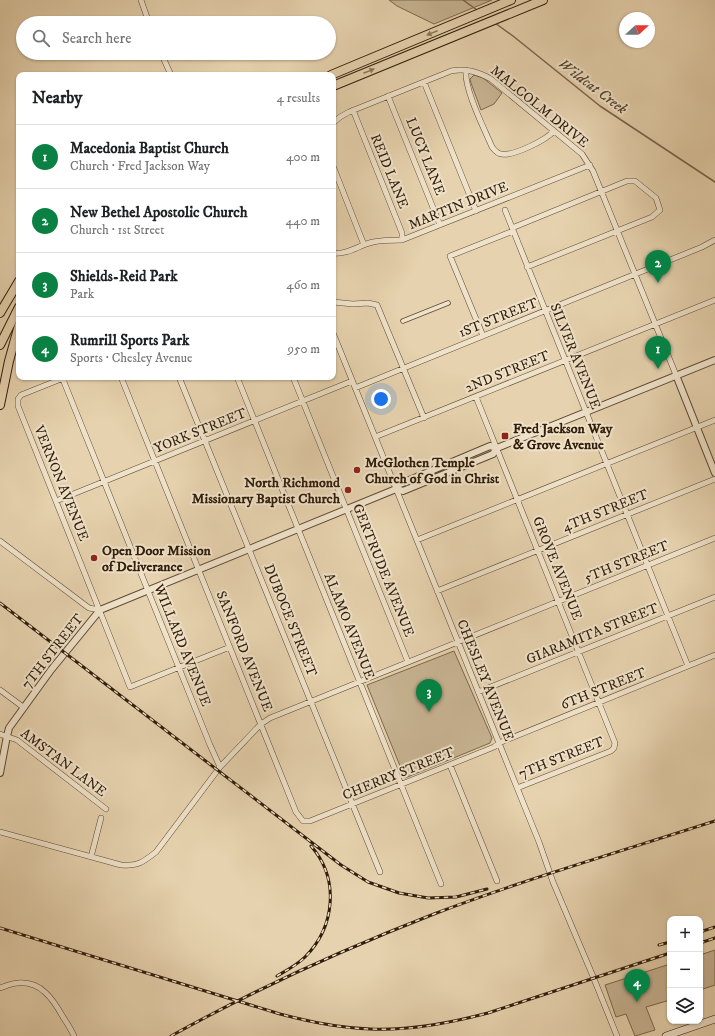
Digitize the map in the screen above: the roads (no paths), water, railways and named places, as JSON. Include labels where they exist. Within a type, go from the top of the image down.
[{"type":"main road","points":[[336,73],[511,0]]},
{"type":"main road","points":[[336,85],[543,0]]},
{"type":"main road","points":[[0,312],[16,285]]},
{"type":"main road","points":[[0,345],[16,313]]},
{"type":"main road","points":[[0,405],[16,336]]},
{"type":"main road","points":[[666,1036],[715,1019]]},
{"type":"street","points":[[141,0],[147,16]]},
{"type":"street","points":[[165,60],[169,72]]},
{"type":"street","points":[[466,70],[466,77],[470,92],[492,147],[495,151],[506,155],[541,142],[554,131]]},
{"type":"street","name":"MALCOLM DRIVE","points":[[336,120],[353,110],[451,71],[466,70],[482,74],[491,79],[582,154],[590,165],[676,375]]},
{"type":"street","points":[[424,82],[476,211]]},
{"type":"street","name":"LUCY LANE","points":[[388,96],[440,225]]},
{"type":"street","name":"REID LANE","points":[[353,110],[402,233],[402,240]]},
{"type":"street","name":"MARTIN DRIVE","points":[[336,254],[347,252],[373,242],[402,240],[590,165]]},
{"type":"street","points":[[336,174],[364,245]]},
{"type":"street","points":[[482,336],[450,256],[627,180],[635,181],[656,198],[660,210],[652,217],[527,267]]},
{"type":"street","name":"SILVER AVENUE","points":[[505,210],[688,666]]},
{"type":"street","name":"1ST STREET","points":[[355,388],[702,247],[715,240]]},
{"type":"street","name":"2ND STREET","points":[[375,437],[715,300]]},
{"type":"street","points":[[336,302],[353,304],[368,303],[377,305],[424,418]]},
{"type":"street","points":[[403,321],[448,303]]},
{"type":"street","name":"CHESLEY AVENUE","points":[[336,340],[499,743],[553,882],[617,1036]]},
{"type":"street","points":[[0,541],[89,608],[100,610],[148,589],[396,489],[400,484],[490,446],[497,448],[715,360]]},
{"type":"street","points":[[676,375],[715,473]]},
{"type":"street","name":"VERNON AVENUE","points":[[58,380],[21,395],[18,399],[18,406],[130,687],[179,667]]},
{"type":"street","name":"WILLARD AVENUE","points":[[64,380],[220,767]]},
{"type":"street","name":"SANFORD AVENUE","points":[[122,380],[296,812],[304,822]]},
{"type":"street","name":"DUBOCE STREET","points":[[180,380],[380,872]]},
{"type":"street","name":"ALAMO AVENUE","points":[[238,380],[441,884]]},
{"type":"street","name":"GERTRUDE AVENUE","points":[[294,380],[408,662]]},
{"type":"street","name":"YORK STREET","points":[[56,500],[352,381]]},
{"type":"street","name":"GROVE AVENUE","points":[[476,397],[615,743],[614,748]]},
{"type":"street","points":[[417,540],[715,420]]},
{"type":"street","name":"4TH STREET","points":[[437,591],[715,479]]},
{"type":"street","name":"5TH STREET","points":[[0,832],[121,865],[133,865],[145,861],[156,852],[220,767],[261,724],[270,718],[715,538]]},
{"type":"street","name":"GIARAMITA STREET","points":[[478,692],[715,597]]},
{"type":"street","name":"7TH STREET","points":[[0,773],[3,735],[10,728],[23,707],[51,670],[100,610]]},
{"type":"street","points":[[179,667],[230,647]]},
{"type":"street","name":"6TH STREET","points":[[499,743],[715,656]]},
{"type":"street","points":[[0,690],[23,707]]},
{"type":"street","name":"AMSTAN LANE","points":[[3,735],[17,740],[106,809]]},
{"type":"street","name":"CHERRY STREET","points":[[304,822],[310,821],[401,785],[494,747],[499,743]]},
{"type":"street","name":"7TH STREET","points":[[517,788],[611,751],[614,748]]},
{"type":"street","points":[[450,765],[497,881]]},
{"type":"street","name":"AMSTAN LANE","points":[[91,857],[101,818]]},
{"type":"street","points":[[0,988],[18,983],[31,984],[44,990],[59,1010],[74,1036]]},
{"type":"waterway","name":"Wildcat Creek","points":[[463,0],[477,10]]},
{"type":"waterway","name":"Wildcat Creek","points":[[495,23],[600,106],[715,182]]},
{"type":"railway","points":[[0,603],[341,865],[368,882],[399,893],[428,898],[456,897],[487,889]]},
{"type":"railway","points":[[171,1036],[235,1002],[301,970],[434,914],[539,877],[715,821]]},
{"type":"railway","points":[[277,976],[305,957],[323,932],[328,917],[330,888],[327,873],[311,846]]},
{"type":"railway","points":[[703,931],[715,927]]},
{"type":"railway","points":[[0,928],[280,1014],[325,1024],[370,1029],[400,1029],[445,1023],[474,1017],[667,954]]},
{"type":"railway","points":[[703,942],[715,938]]},
{"type":"railway","points":[[659,945],[667,943]]},
{"type":"place","name":"New Bethel Apostolic Church","points":[[658,283]]},
{"type":"place","name":"Macedonia Baptist Church","points":[[658,369]]},
{"type":"place","name":"Fred Jackson Way & Grove Avenue","points":[[505,436]]},
{"type":"place","name":"McGlothen Temple Church of God in Christ","points":[[357,470]]},
{"type":"place","name":"North Richmond Missionary Baptist Church","points":[[348,490]]},
{"type":"place","name":"Open Door Mission of Deliverance","points":[[94,558]]},
{"type":"place","name":"Shields-Reid Park","points":[[429,712]]},
{"type":"place","name":"Rumrill Sports Park","points":[[637,1002]]}]
